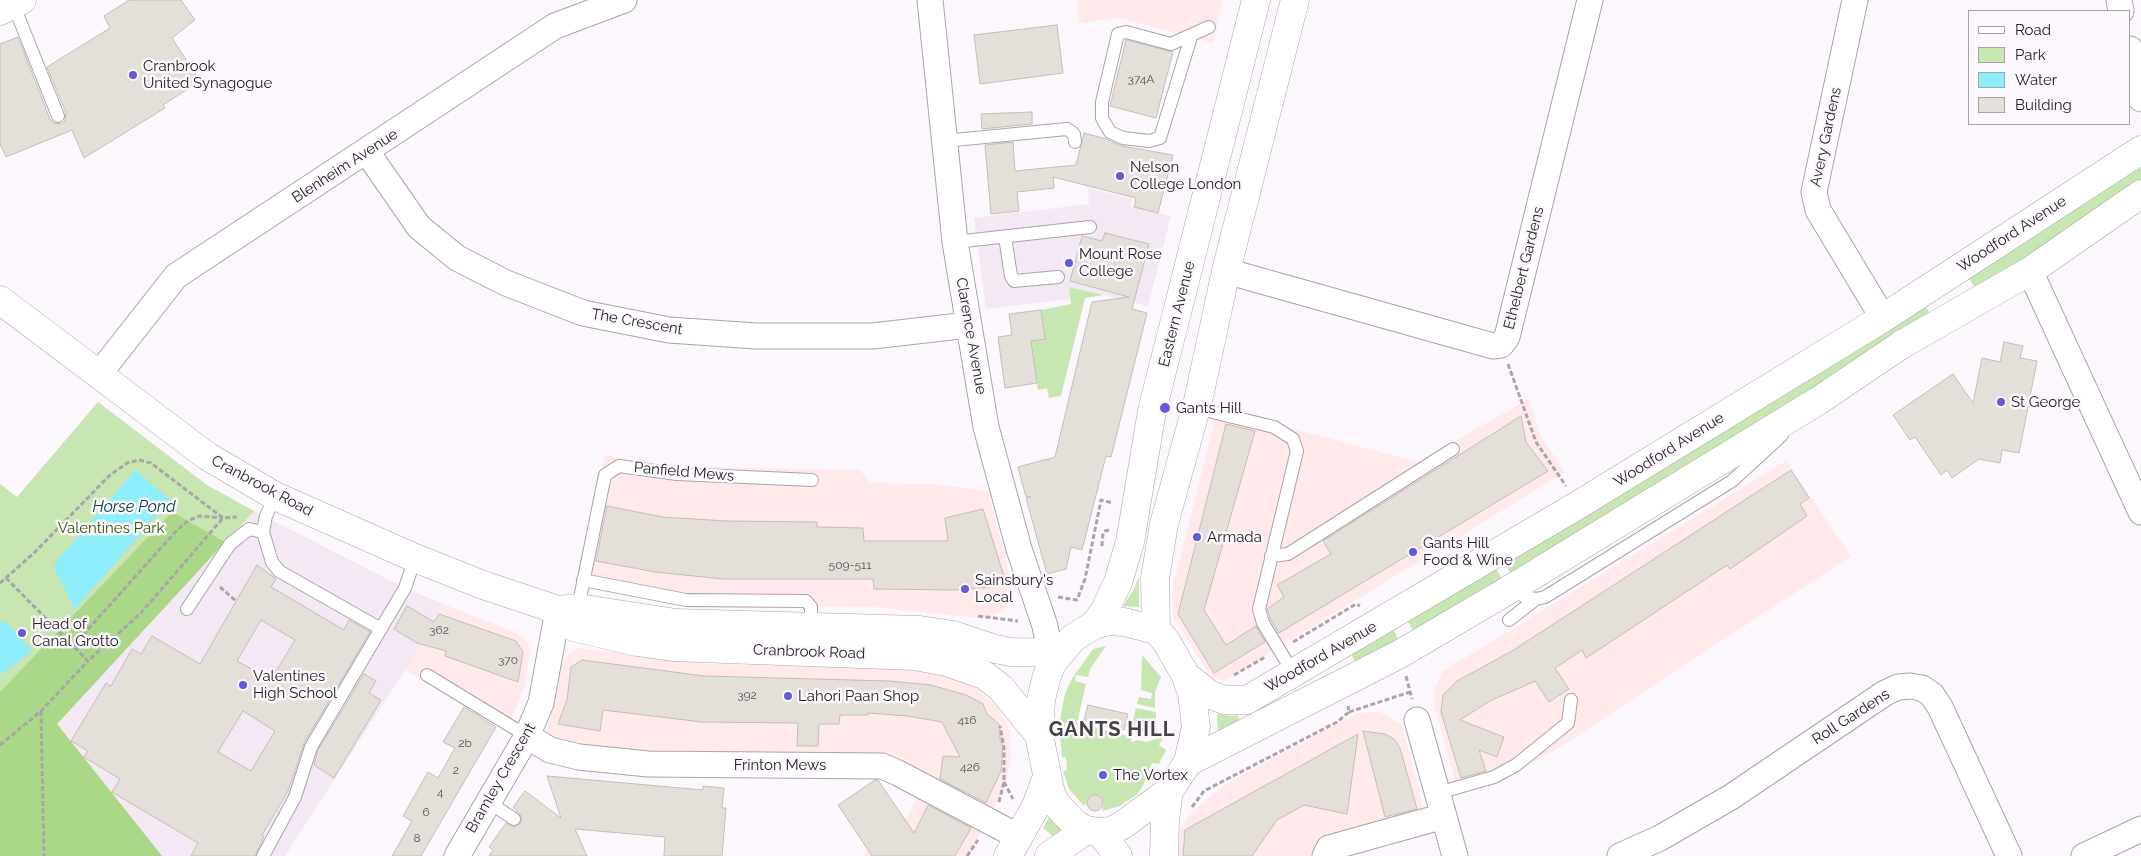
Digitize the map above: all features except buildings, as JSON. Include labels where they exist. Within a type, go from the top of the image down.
[{"type":"main road","name":"Eastern Avenue","points":[[1094,625],[1105,610],[1118,582],[1130,542],[1152,411],[1256,0]]},
{"type":"main road","points":[[1156,630],[1156,578],[1164,524],[1196,408],[1226,271],[1295,0]]},
{"type":"main road","name":"Woodford Avenue","points":[[1186,676],[1210,694],[1224,700],[1235,702],[1247,700],[1578,505],[1883,318],[2141,150]]},
{"type":"main road","name":"Woodford Avenue","points":[[1188,762],[1524,593],[1901,345],[2030,271],[2141,194]]},
{"type":"main road","name":"Cranbrook Road","points":[[0,300],[207,456],[275,496],[415,558],[482,585],[568,609],[573,627],[637,642],[713,650],[811,639],[920,630],[954,635],[995,649],[1053,656]]},
{"type":"main road","points":[[1049,856],[1093,831],[1112,830],[1124,824],[1169,791],[1188,762],[1196,727],[1192,694],[1186,676],[1175,654],[1156,630],[1124,622],[1108,621],[1094,625],[1073,638],[1053,656],[1042,700],[1039,735],[1051,794],[1061,811],[1075,824],[1093,831],[1118,856]]},
{"type":"main road","name":"Cranbrook Road","points":[[811,639],[915,656],[968,668],[984,675],[1001,688],[1039,735]]},
{"type":"main road","points":[[1014,847],[1036,806],[1047,777]]},
{"type":"main road","points":[[1164,856],[1164,819],[1169,791]]},
{"type":"street","name":"Blenheim Avenue","points":[[98,374],[176,276],[367,152],[555,26],[624,0]]},
{"type":"street","name":"Clarence Avenue","points":[[930,0],[955,242],[986,428],[1053,656]]},
{"type":"street","name":"Ethelbert Gardens","points":[[1226,271],[1492,346],[1501,345],[1507,337],[1590,0]]},
{"type":"street","name":"Avery Gardens","points":[[1855,0],[1814,192],[1818,210],[1883,318]]},
{"type":"street","points":[[2131,54],[2141,99]]},
{"type":"street","name":"The Crescent","points":[[367,152],[419,226],[457,258],[506,283],[583,313],[670,330],[756,336],[872,336],[968,325]]},
{"type":"street","points":[[2030,271],[2141,512]]},
{"type":"street","name":"Bramley Crescent","points":[[457,856],[527,736],[541,703],[568,609]]},
{"type":"street","name":"Roll Gardens","points":[[1620,856],[1660,838],[1731,797],[1885,694],[1898,687],[1910,686],[1922,688],[1932,695],[1940,707],[2009,856]]},
{"type":"street","points":[[1417,720],[1455,856]]},
{"type":"street","name":"Frinton Mews","points":[[527,736],[550,750],[579,757],[648,764],[882,766],[990,821],[1014,847]]},
{"type":"street","points":[[1325,856],[1329,848],[1441,805]]},
{"type":"street","points":[[2084,856],[2141,829]]},
{"type":"lane","points":[[12,5],[58,116]]},
{"type":"lane","points":[[1191,37],[1160,138],[1149,141],[1123,138],[1110,132],[1102,118],[1102,102],[1118,34],[1126,32],[1171,44],[1209,28]]},
{"type":"lane","points":[[944,141],[1067,129],[1074,134],[1075,142]]},
{"type":"lane","points":[[955,242],[1090,227]]},
{"type":"lane","points":[[1005,237],[1011,276],[1014,280],[1058,277]]},
{"type":"lane","points":[[1196,408],[1274,427],[1293,439],[1297,451],[1259,609],[1263,623],[1294,674]]},
{"type":"lane","points":[[1271,556],[1288,554],[1453,449]]},
{"type":"lane","name":"Panfield Mews","points":[[568,609],[583,580],[605,475],[619,466],[677,474],[812,480]]},
{"type":"lane","points":[[275,496],[266,516],[263,532],[272,562],[279,571],[380,629]]},
{"type":"lane","points":[[186,609],[230,544],[249,530],[263,532]]},
{"type":"lane","points":[[262,856],[295,797],[311,747],[405,588],[415,558]]},
{"type":"lane","points":[[583,580],[686,600],[806,601],[810,607],[811,639]]},
{"type":"lane","points":[[1509,620],[1524,593]]},
{"type":"lane","points":[[426,675],[527,736]]},
{"type":"lane","points":[[1441,805],[1494,778],[1516,764],[1568,723],[1571,700]]},
{"type":"lane","points":[[488,802],[514,819]]},
{"type":"path","points":[[1501,345],[1536,442],[1578,505]]},
{"type":"path","points":[[0,583],[109,476],[127,463],[139,460],[151,463],[224,518]]},
{"type":"path","points":[[1053,596],[1077,600],[1085,578],[1101,500],[1114,503]]},
{"type":"path","points":[[73,646],[177,530],[188,521],[199,516],[244,517]]},
{"type":"path","points":[[0,745],[41,711],[88,660],[142,613],[224,518]]},
{"type":"path","points":[[6,578],[88,660]]},
{"type":"path","points":[[227,595],[236,601]]},
{"type":"path","points":[[1233,676],[1356,604],[1366,610]]},
{"type":"path","points":[[1400,654],[1417,720]]},
{"type":"path","points":[[1190,812],[1204,791],[1337,722],[1349,712],[1410,692]]},
{"type":"path","points":[[1347,704],[1349,712]]},
{"type":"path","points":[[41,711],[44,856]]},
{"type":"path","points":[[990,821],[1000,800],[1004,782],[1004,748],[999,722]]},
{"type":"path","points":[[1004,782],[1013,798]]},
{"type":"shaded area","points":[[1077,0],[1223,0],[1213,43],[1120,18],[1079,23]]},
{"type":"shaded area","name":"Mount Rose College","points":[[1088,188],[1132,199],[1130,206],[1171,216],[1148,306],[1069,287],[1071,299],[986,309],[974,218],[1089,204]]},
{"type":"shaded area","points":[[1529,399],[1540,435],[1565,472],[1224,681],[1213,677],[1205,668],[1173,616],[1172,590],[1218,409],[1418,462]]},
{"type":"shaded area","points":[[605,455],[662,466],[860,470],[870,483],[934,484],[988,491],[1013,587],[1012,599],[1004,610],[991,616],[977,618],[873,607],[789,606],[644,597],[575,582]]},
{"type":"shaded area","points":[[1786,461],[1851,556],[1568,742],[1495,784],[1458,792],[1434,704],[1435,688],[1442,672]]},
{"type":"shaded area","name":"Valentines High School","points":[[254,511],[405,588],[443,604],[405,670],[285,856],[162,856],[57,724]]},
{"type":"shaded area","points":[[443,604],[517,633],[528,642],[530,651],[525,684],[508,728],[405,670]]},
{"type":"shaded area","points":[[578,648],[705,664],[889,668],[934,673],[955,679],[977,689],[998,707],[1010,732],[1011,761],[1005,786],[969,856],[863,856],[907,817],[919,793],[884,774],[534,753],[548,726],[557,697],[561,665],[568,655]]},
{"type":"shaded area","points":[[1380,712],[1402,725],[1427,823],[1338,856],[1175,856],[1175,839],[1189,816],[1221,787],[1357,713]]},
{"type":"green space","points":[[2141,164],[2141,187],[1977,291],[1968,277]]},
{"type":"green space","points":[[1069,287],[1104,295],[1085,298],[1061,396],[1049,398],[1047,388],[1038,390],[1031,341],[1045,339],[1041,310],[1071,304]]},
{"type":"green space","points":[[1925,306],[1934,319],[1512,576],[1504,561]]},
{"type":"green space","name":"Valentines Park","points":[[98,402],[207,485],[254,511],[57,724],[162,856],[0,856],[0,484],[17,497]]},
{"type":"green space","points":[[172,512],[225,542],[57,724],[162,856],[0,856],[0,692]]},
{"type":"green space","points":[[1495,566],[1503,581],[1415,634],[1406,618]]},
{"type":"green space","points":[[1139,576],[1139,607],[1123,606],[1134,589]]},
{"type":"green space","points":[[1393,629],[1399,641],[1356,663],[1351,654]]},
{"type":"green space","points":[[1106,646],[1090,669],[1088,677],[1076,675],[1075,681],[1086,684],[1077,723],[1129,736],[1136,708],[1156,712],[1156,726],[1137,733],[1133,732],[1131,742],[1138,740],[1147,742],[1164,736],[1159,745],[1166,750],[1159,764],[1152,763],[1142,788],[1136,795],[1120,806],[1102,811],[1104,803],[1100,796],[1092,795],[1084,806],[1069,789],[1063,771],[1067,770],[1066,757],[1062,757],[1059,724],[1065,694],[1071,680],[1093,649]]},
{"type":"green space","points":[[1142,655],[1161,677],[1155,692],[1155,708],[1137,704],[1139,697],[1151,699],[1152,693],[1141,690]]},
{"type":"green space","points":[[1217,714],[1238,715],[1240,723],[1218,735]]},
{"type":"green space","points":[[1052,812],[1074,835],[1059,841],[1043,828]]},
{"type":"water","name":"Horse Pond","points":[[135,470],[170,500],[75,609],[53,566]]},
{"type":"water","points":[[0,622],[7,623],[32,651],[0,675]]},
{"type":"place","name":"Cranbrook United Synagogue","points":[[133,75]]},
{"type":"place","name":"Nelson College London","points":[[1120,176]]},
{"type":"place","name":"Mount Rose College","points":[[1069,263]]},
{"type":"place","name":"St George","points":[[2001,402]]},
{"type":"place","name":"Gants Hill","points":[[1165,408]]},
{"type":"place","name":"Armada","points":[[1197,537]]},
{"type":"place","name":"Gants Hill Food & Wine","points":[[1413,552]]},
{"type":"place","name":"Sainsbury's Local","points":[[965,589]]},
{"type":"place","name":"Head of Canal Grotto","points":[[22,633]]},
{"type":"place","name":"Valentines High School","points":[[243,685]]},
{"type":"place","name":"Lahori Paan Shop","points":[[788,696]]},
{"type":"place","name":"The Vortex","points":[[1103,775]]},
{"type":"district","name":"GANTS HILL","points":[[1112,730]]}]
